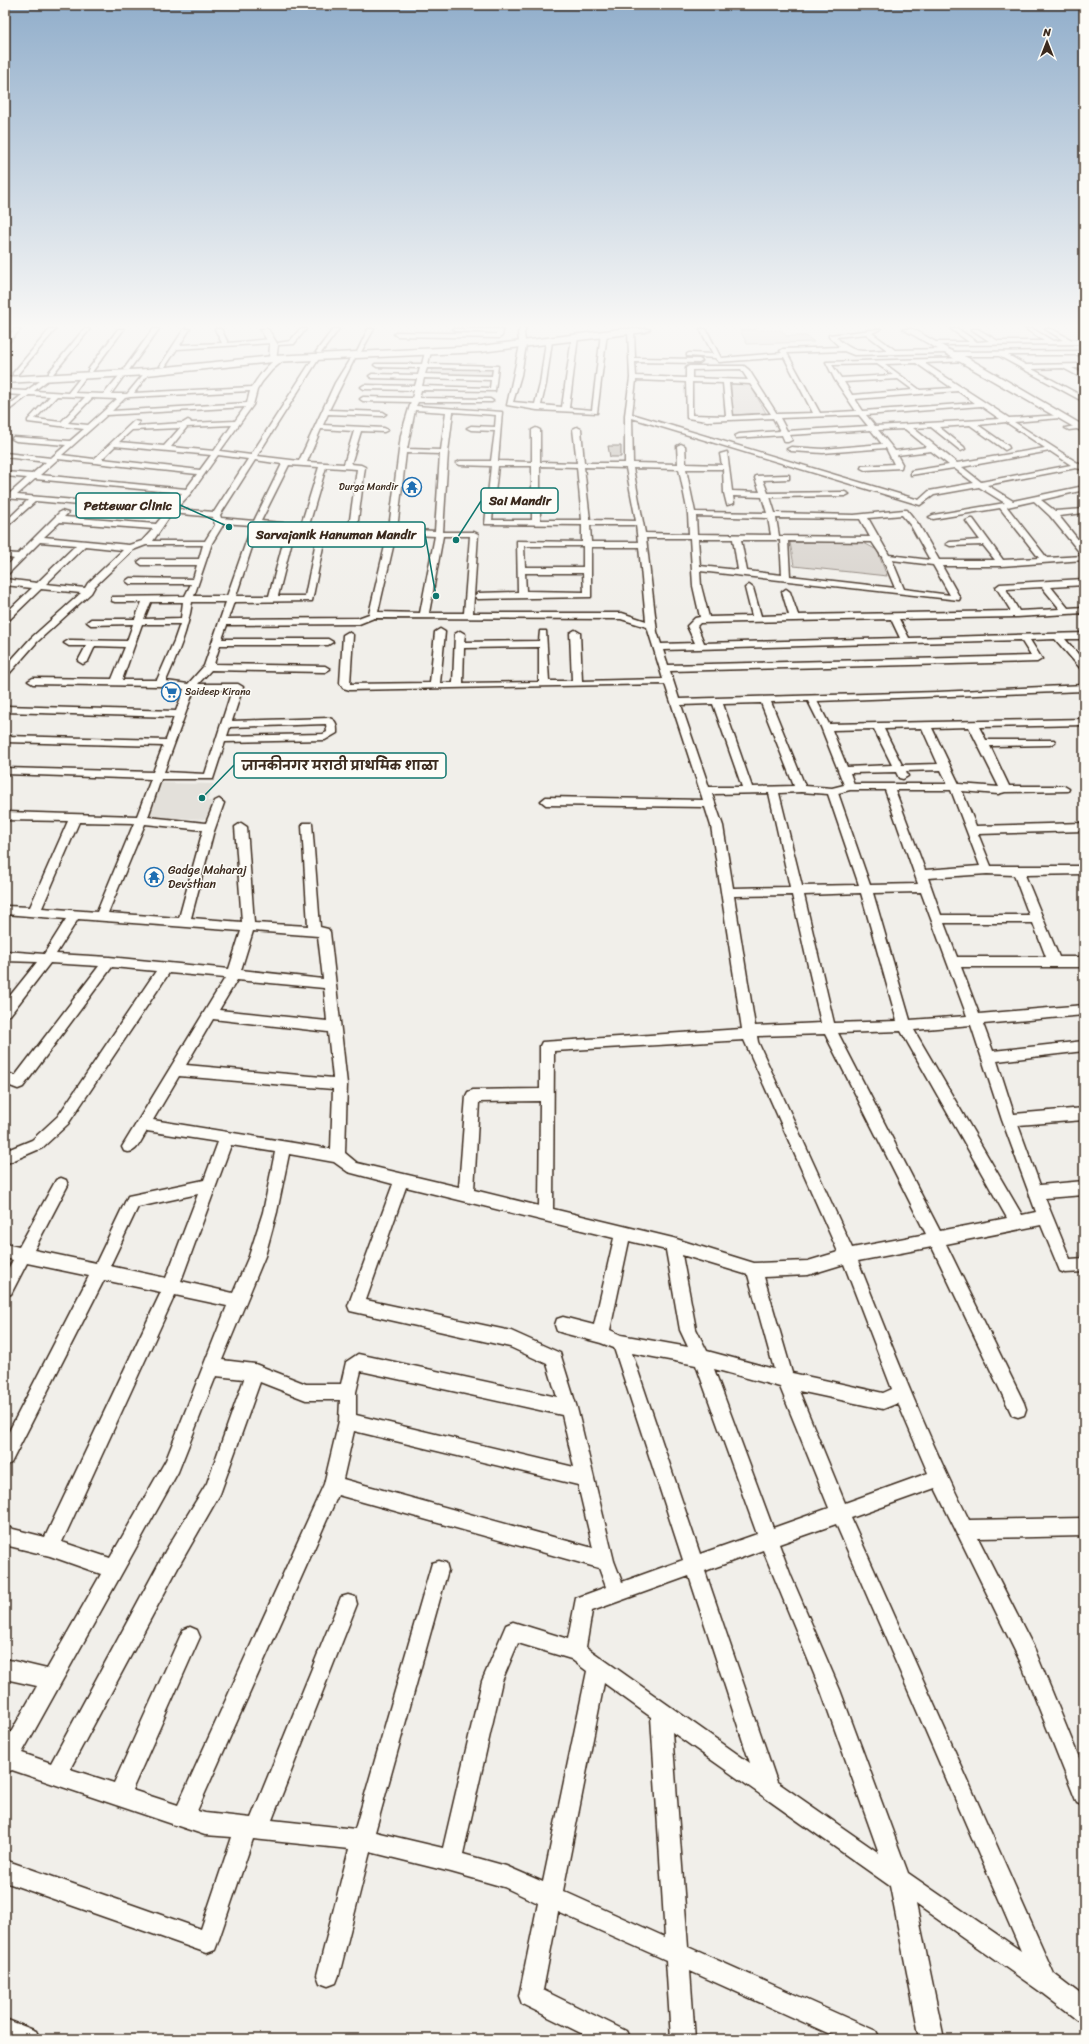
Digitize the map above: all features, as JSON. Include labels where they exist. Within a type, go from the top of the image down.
[{"type":"main road","points":[[1079,427],[1084,436]]},
{"type":"street","points":[[65,424],[88,428]]},
{"type":"street","points":[[8,496],[92,424]]},
{"type":"street","points":[[96,461],[134,424]]},
{"type":"street","points":[[130,428],[201,424]]},
{"type":"street","points":[[145,543],[188,491],[237,424]]},
{"type":"street","points":[[160,683],[179,641],[185,621],[188,600],[196,582],[208,543],[219,525],[217,518],[251,458],[273,424]]},
{"type":"street","points":[[302,464],[320,424]]},
{"type":"street","points":[[373,615],[393,531],[407,424]]},
{"type":"street","points":[[424,616],[439,534],[444,452],[448,424]]},
{"type":"street","points":[[499,424],[488,522],[640,523]]},
{"type":"street","points":[[628,424],[629,465],[642,535],[651,626],[717,826],[751,1042],[848,1256],[902,1392],[939,1478],[963,1529],[1028,1657],[1084,1796]]},
{"type":"street","points":[[660,424],[920,503],[932,493],[1081,468]]},
{"type":"street","points":[[780,424],[791,449]]},
{"type":"street","points":[[865,468],[898,466],[893,453],[870,424]]},
{"type":"street","points":[[739,436],[945,424]]},
{"type":"street","points":[[974,424],[1005,448]]},
{"type":"street","points":[[1013,424],[1081,468]]},
{"type":"street","points":[[166,449],[185,425]]},
{"type":"street","points":[[933,425],[961,449]]},
{"type":"street","points":[[906,426],[933,449],[980,484],[1012,504]]},
{"type":"street","points":[[319,428],[384,430]]},
{"type":"street","points":[[471,428],[498,429]]},
{"type":"street","points":[[347,466],[358,429]]},
{"type":"street","points":[[536,430],[536,522]]},
{"type":"street","points":[[578,430],[586,522],[588,605]]},
{"type":"street","points":[[16,439],[72,443]]},
{"type":"street","points":[[113,444],[216,453],[302,464],[361,467],[353,531]]},
{"type":"street","points":[[681,446],[682,466],[692,514],[697,586],[705,619]]},
{"type":"street","points":[[778,459],[791,449],[823,451],[888,446]]},
{"type":"street","points":[[893,453],[933,449]]},
{"type":"street","points":[[914,473],[1052,449]]},
{"type":"street","points":[[404,451],[444,452]]},
{"type":"street","points":[[724,454],[730,503]]},
{"type":"street","points":[[5,455],[96,461],[202,472]]},
{"type":"street","points":[[101,916],[120,875],[190,687],[208,667],[256,524],[287,462]]},
{"type":"street","points":[[460,463],[726,467]]},
{"type":"street","points":[[305,526],[323,465]]},
{"type":"street","points":[[5,474],[188,491]]},
{"type":"street","points":[[775,537],[772,515],[764,495],[760,477],[786,477]]},
{"type":"street","points":[[933,517],[1002,506],[1084,488]]},
{"type":"street","points":[[728,493],[764,495],[845,494]]},
{"type":"street","points":[[8,496],[170,511],[256,524],[292,525],[353,531],[474,534],[468,615]]},
{"type":"street","points":[[5,526],[34,499]]},
{"type":"street","points":[[1036,499],[1053,514],[1084,552]]},
{"type":"street","points":[[5,572],[73,503]]},
{"type":"street","points":[[1002,506],[1045,560]]},
{"type":"street","points":[[1053,514],[1084,511]]},
{"type":"street","points":[[692,514],[863,516],[904,512],[915,525],[967,616]]},
{"type":"street","points":[[863,516],[875,540],[886,557],[901,592]]},
{"type":"street","points":[[58,519],[158,527]]},
{"type":"street","points":[[970,521],[1002,563]]},
{"type":"street","points":[[520,522],[522,594]]},
{"type":"street","points":[[274,599],[292,525]]},
{"type":"street","points":[[115,599],[309,599],[322,529]]},
{"type":"street","points":[[642,535],[875,540]]},
{"type":"street","points":[[737,537],[743,573]]},
{"type":"street","points":[[784,538],[786,578]]},
{"type":"street","points":[[38,539],[130,548],[145,543],[208,543]]},
{"type":"street","points":[[950,544],[986,542]]},
{"type":"street","points":[[520,543],[643,545]]},
{"type":"street","points":[[5,619],[82,544]]},
{"type":"street","points":[[5,673],[34,640],[88,591],[91,585],[130,548]]},
{"type":"street","points":[[5,556],[20,558]]},
{"type":"street","points":[[886,557],[936,563],[1002,563],[1084,558]]},
{"type":"street","points":[[142,562],[202,562]]},
{"type":"street","points":[[696,568],[956,598]]},
{"type":"street","points":[[521,570],[587,570]]},
{"type":"street","points":[[130,581],[196,582]]},
{"type":"street","points":[[5,582],[88,591]]},
{"type":"street","points":[[1017,614],[1000,587],[1084,582]]},
{"type":"street","points":[[1044,584],[1066,611]]},
{"type":"street","points":[[749,588],[757,618]]},
{"type":"street","points":[[786,592],[794,617]]},
{"type":"street","points":[[478,596],[522,594],[588,605],[651,626]]},
{"type":"street","points":[[116,682],[147,600]]},
{"type":"street","points":[[224,622],[359,621],[373,615],[468,615],[588,605]]},
{"type":"street","points":[[701,646],[692,626],[698,620],[705,619],[967,616],[1084,610]]},
{"type":"street","points":[[894,617],[906,641]]},
{"type":"street","points":[[90,622],[185,621]]},
{"type":"street","points":[[435,686],[440,632]]},
{"type":"street","points":[[543,633],[544,684]]},
{"type":"street","points":[[575,633],[578,684]]},
{"type":"street","points":[[458,686],[460,634]]},
{"type":"street","points":[[348,635],[346,686],[578,684],[666,674],[1037,659],[1025,639]]},
{"type":"street","points":[[657,647],[1025,639],[1084,636]]},
{"type":"street","points":[[1059,638],[1084,667]]},
{"type":"street","points":[[217,642],[328,642]]},
{"type":"street","points":[[69,643],[130,644]]},
{"type":"street","points":[[83,661],[92,644]]},
{"type":"street","points":[[460,645],[543,644]]},
{"type":"street","points":[[208,667],[325,669]]},
{"type":"street","points":[[5,772],[209,777],[238,687],[190,687],[160,683],[33,681]]},
{"type":"street","points":[[675,702],[1084,688]]},
{"type":"street","points":[[811,698],[826,727],[850,788]]},
{"type":"street","points":[[765,700],[801,789]]},
{"type":"street","points":[[717,701],[748,790]]},
{"type":"street","points":[[5,709],[180,714]]},
{"type":"street","points":[[221,739],[326,737],[332,733],[332,725],[329,721],[226,724]]},
{"type":"street","points":[[826,727],[1084,722]]},
{"type":"street","points":[[972,724],[983,743],[1005,789]]},
{"type":"street","points":[[926,725],[955,787],[987,870]]},
{"type":"street","points":[[877,726],[910,787]]},
{"type":"street","points":[[5,739],[170,743]]},
{"type":"street","points":[[983,743],[1050,742]]},
{"type":"street","points":[[843,770],[945,767]]},
{"type":"street","points":[[546,801],[708,798],[748,790],[773,789],[832,790],[850,788],[910,787],[955,787],[998,790],[1064,789]]},
{"type":"street","points":[[889,788],[922,874],[925,888],[936,919],[989,1057],[1009,1120],[1045,1218],[1065,1266],[1084,1265]]},
{"type":"street","points":[[773,789],[798,890],[829,1028],[936,1239],[1018,1409]]},
{"type":"street","points":[[832,790],[866,889],[904,1026],[1018,1223]]},
{"type":"street","points":[[184,923],[207,834],[211,827],[219,803]]},
{"type":"street","points":[[5,816],[140,820],[211,827]]},
{"type":"street","points":[[34,912],[75,818]]},
{"type":"street","points":[[308,826],[314,932]]},
{"type":"street","points":[[129,1147],[234,974],[248,928],[241,827]]},
{"type":"street","points":[[972,830],[1084,827]]},
{"type":"street","points":[[922,874],[987,870],[1084,871]]},
{"type":"street","points":[[1018,871],[1054,961]]},
{"type":"street","points":[[727,892],[925,888]]},
{"type":"street","points":[[5,910],[248,928],[324,932],[340,1084],[338,1156]]},
{"type":"street","points":[[5,1011],[48,957],[75,914]]},
{"type":"street","points":[[936,919],[1037,919]]},
{"type":"street","points":[[5,956],[48,957],[109,962],[330,984]]},
{"type":"street","points":[[5,1088],[18,1083],[109,962]]},
{"type":"street","points":[[952,962],[1084,962]]},
{"type":"street","points":[[5,1158],[37,1144],[64,1120],[166,967]]},
{"type":"street","points":[[546,1214],[547,1046],[829,1028],[904,1026],[1084,1010]]},
{"type":"street","points":[[209,1014],[334,1027]]},
{"type":"street","points":[[989,1057],[1084,1046]]},
{"type":"street","points":[[176,1070],[340,1084]]},
{"type":"street","points":[[5,1078],[18,1083]]},
{"type":"street","points":[[466,1194],[472,1096],[546,1095]]},
{"type":"street","points":[[1009,1120],[1084,1114]]},
{"type":"street","points":[[143,1124],[338,1156],[353,1168],[673,1245],[754,1270],[808,1268],[848,1256],[1045,1218]]},
{"type":"street","points":[[50,1547],[171,1287],[227,1137]]},
{"type":"street","points":[[283,1147],[270,1212],[256,1256],[172,1466],[6,1761],[56,1775],[205,1824],[362,1840],[451,1861],[506,1877],[868,2039]]},
{"type":"street","points":[[402,1179],[356,1306],[511,1339],[554,1359],[569,1408],[584,1478],[606,1561],[617,1592]]},
{"type":"street","points":[[5,1289],[61,1185]]},
{"type":"street","points":[[5,1457],[100,1272],[133,1201],[209,1185]]},
{"type":"street","points":[[1036,1192],[1084,1188]]},
{"type":"street","points":[[602,1335],[602,1327],[623,1233]]},
{"type":"street","points":[[673,1245],[688,1330],[702,1358],[782,1578],[830,1690],[900,1880],[932,2039]]},
{"type":"street","points":[[5,1251],[237,1301]]},
{"type":"street","points":[[754,1270],[786,1380],[840,1514],[1046,1982]]},
{"type":"street","points":[[563,1325],[602,1335],[620,1343],[702,1358],[786,1380],[883,1401],[902,1392]]},
{"type":"street","points":[[620,1343],[769,1788]]},
{"type":"street","points":[[184,1816],[333,1485],[348,1421],[348,1392],[352,1368],[358,1362],[569,1408]]},
{"type":"street","points":[[212,1367],[255,1372],[306,1392],[348,1392]]},
{"type":"street","points":[[56,1775],[173,1558],[214,1488],[255,1372]]},
{"type":"street","points":[[348,1421],[584,1478]]},
{"type":"street","points":[[576,1650],[583,1605],[939,1478]]},
{"type":"street","points":[[333,1485],[606,1561]]},
{"type":"street","points":[[963,1529],[1084,1527]]},
{"type":"street","points":[[5,1536],[50,1547],[114,1569]]},
{"type":"street","points":[[328,1975],[362,1840],[439,1570]]},
{"type":"street","points":[[5,1871],[207,1942],[252,1828],[348,1604]]},
{"type":"street","points":[[451,1861],[492,1681],[513,1632],[576,1650],[769,1788],[1046,1982],[1084,2011]]},
{"type":"street","points":[[119,1795],[190,1637]]},
{"type":"street","points":[[598,1666],[552,1898],[530,1996],[618,2039]]},
{"type":"street","points":[[5,1669],[52,1680]]},
{"type":"street","points":[[661,1711],[682,2039]]},
{"type":"street","points":[[5,2031],[28,2039]]},
{"type":"shaded area","points":[[790,542],[862,542],[877,550],[887,576],[794,566]]},
{"type":"shaded area","points":[[161,783],[213,784],[207,801],[212,801],[210,819],[156,818],[149,815]]},
{"type":"building","points":[[608,446],[621,446],[621,457],[610,457]]},
{"type":"place","name":"Durga Mandir","points":[[412,487]]},
{"type":"place","name":"Pettewar Clinic","points":[[229,527]]},
{"type":"place","name":"Sai Mandir","points":[[456,540]]},
{"type":"place","name":"Sarvajanik Hanuman Mandir","points":[[436,596]]},
{"type":"place","name":"Saideep Kirana","points":[[171,692]]},
{"type":"place","name":"जानकीनगर मराठी प्राथमिक शाळा","points":[[202,798]]},
{"type":"place","name":"Gadge Maharaj Devsthan","points":[[154,877]]}]
